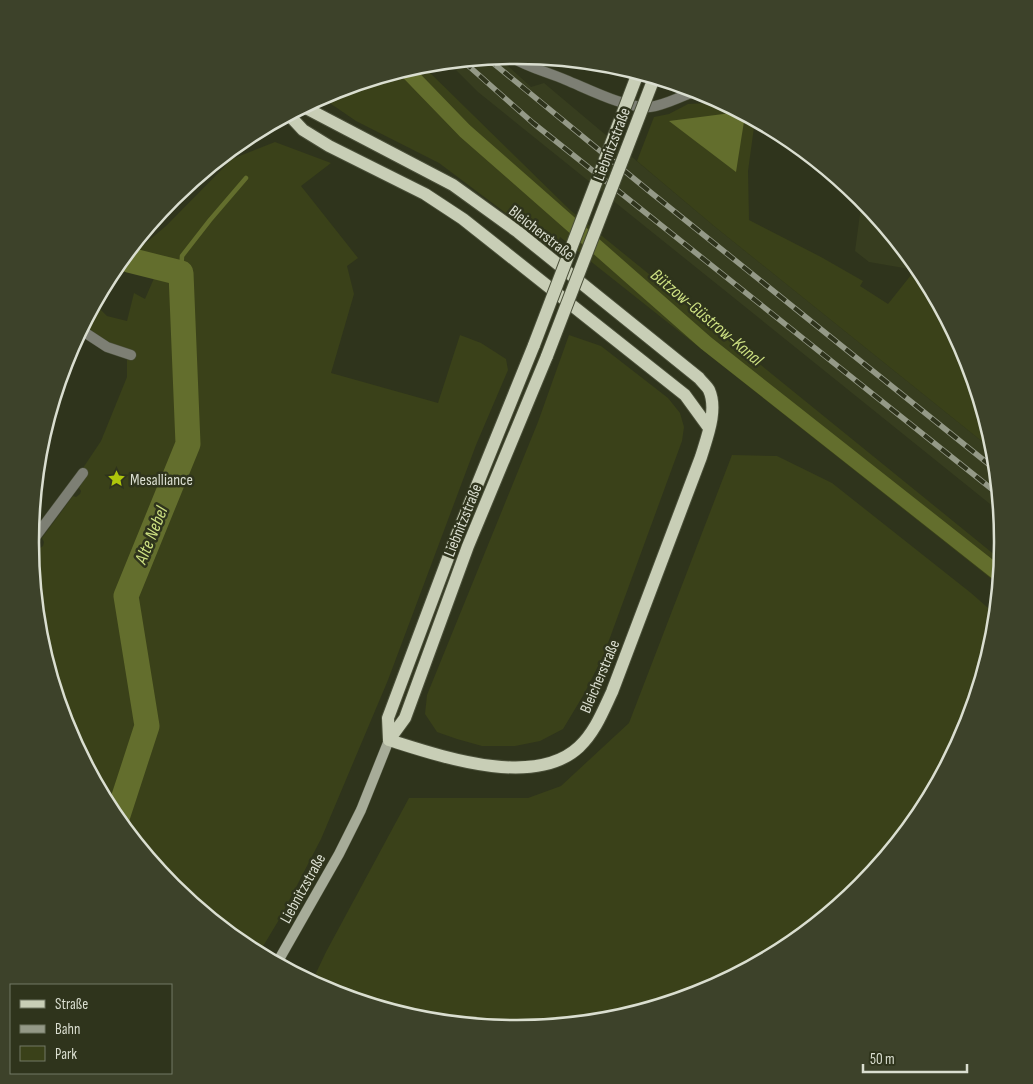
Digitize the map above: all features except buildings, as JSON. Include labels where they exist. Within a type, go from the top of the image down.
[{"type":"main road","name":"Liebnitzstraße","points":[[389,740],[388,718],[454,542],[534,345],[635,80]]},
{"type":"main road","name":"Liebnitzstraße","points":[[280,957],[339,854],[361,810],[389,740],[405,718],[468,546],[547,356],[652,84]]},
{"type":"main road","name":"Bleicherstraße","points":[[312,111],[441,178],[476,201],[518,232],[699,378],[709,390],[711,401],[709,428],[701,456],[612,692],[602,714],[590,734],[579,747],[568,755],[547,764],[519,768],[490,766],[456,759],[389,740]]},
{"type":"main road","points":[[294,120],[303,130],[329,146],[425,194],[463,219],[684,395],[709,428]]},
{"type":"street","points":[[524,64],[630,105],[649,107],[662,105],[685,96]]},
{"type":"street","points":[[87,334],[107,347],[131,356]]},
{"type":"street","points":[[39,532],[84,474]]},
{"type":"shaded area","points":[[506,64],[531,87],[544,83],[714,226],[984,443],[993,506],[478,92],[454,68]]},
{"type":"shaded area","points":[[727,114],[744,122],[736,172],[669,121]]},
{"type":"shaded area","points":[[860,211],[896,251],[908,269],[869,262],[855,251]]},
{"type":"green space","points":[[429,72],[570,210],[994,554],[992,580],[560,237],[555,250],[439,163],[356,121],[330,103],[363,90]]},
{"type":"green space","points":[[704,103],[754,127],[748,171],[749,220],[863,281],[860,286],[888,304],[912,274],[930,303],[958,359],[969,388],[984,443],[714,226],[637,161],[654,117],[669,114],[688,104]]},
{"type":"green space","points":[[275,142],[331,163],[301,186],[358,258],[347,266],[354,294],[331,373],[438,403],[460,335],[481,343],[506,359],[508,370],[476,445],[388,680],[321,839],[263,946],[226,921],[179,880],[137,833],[103,781],[75,725],[64,696],[48,635],[40,573],[39,548],[43,546],[42,538],[73,496],[76,497],[80,494],[79,488],[87,475],[81,471],[101,441],[127,377],[127,351],[112,345],[89,330],[100,309],[107,316],[127,321],[134,293],[145,299],[155,276],[127,266],[139,249],[166,226],[232,159]]},
{"type":"green space","points":[[569,335],[601,346],[668,398],[680,413],[684,427],[682,441],[604,654],[584,694],[563,729],[540,741],[515,746],[482,746],[437,732],[425,714],[427,695],[538,422]]},
{"type":"green space","points":[[732,455],[777,456],[832,483],[989,609],[978,666],[958,725],[930,781],[914,807],[876,857],[832,901],[782,939],[755,956],[699,983],[670,994],[610,1011],[548,1019],[485,1019],[423,1011],[363,994],[317,975],[326,952],[409,798],[528,798],[561,786],[629,723]]},
{"type":"waterway","name":"Bützow-Güstrow-Kanal","points":[[412,76],[465,131],[706,343],[993,570]]},
{"type":"waterway","points":[[181,273],[182,256],[246,178]]},
{"type":"waterway","name":"Alte Nebel","points":[[120,809],[147,726],[126,596],[188,444],[181,273],[131,260]]},
{"type":"railway","points":[[495,65],[987,463]]},
{"type":"railway","points":[[469,67],[533,123],[991,488]]},
{"type":"place","name":"Mesalliance","points":[[116,479]]}]
